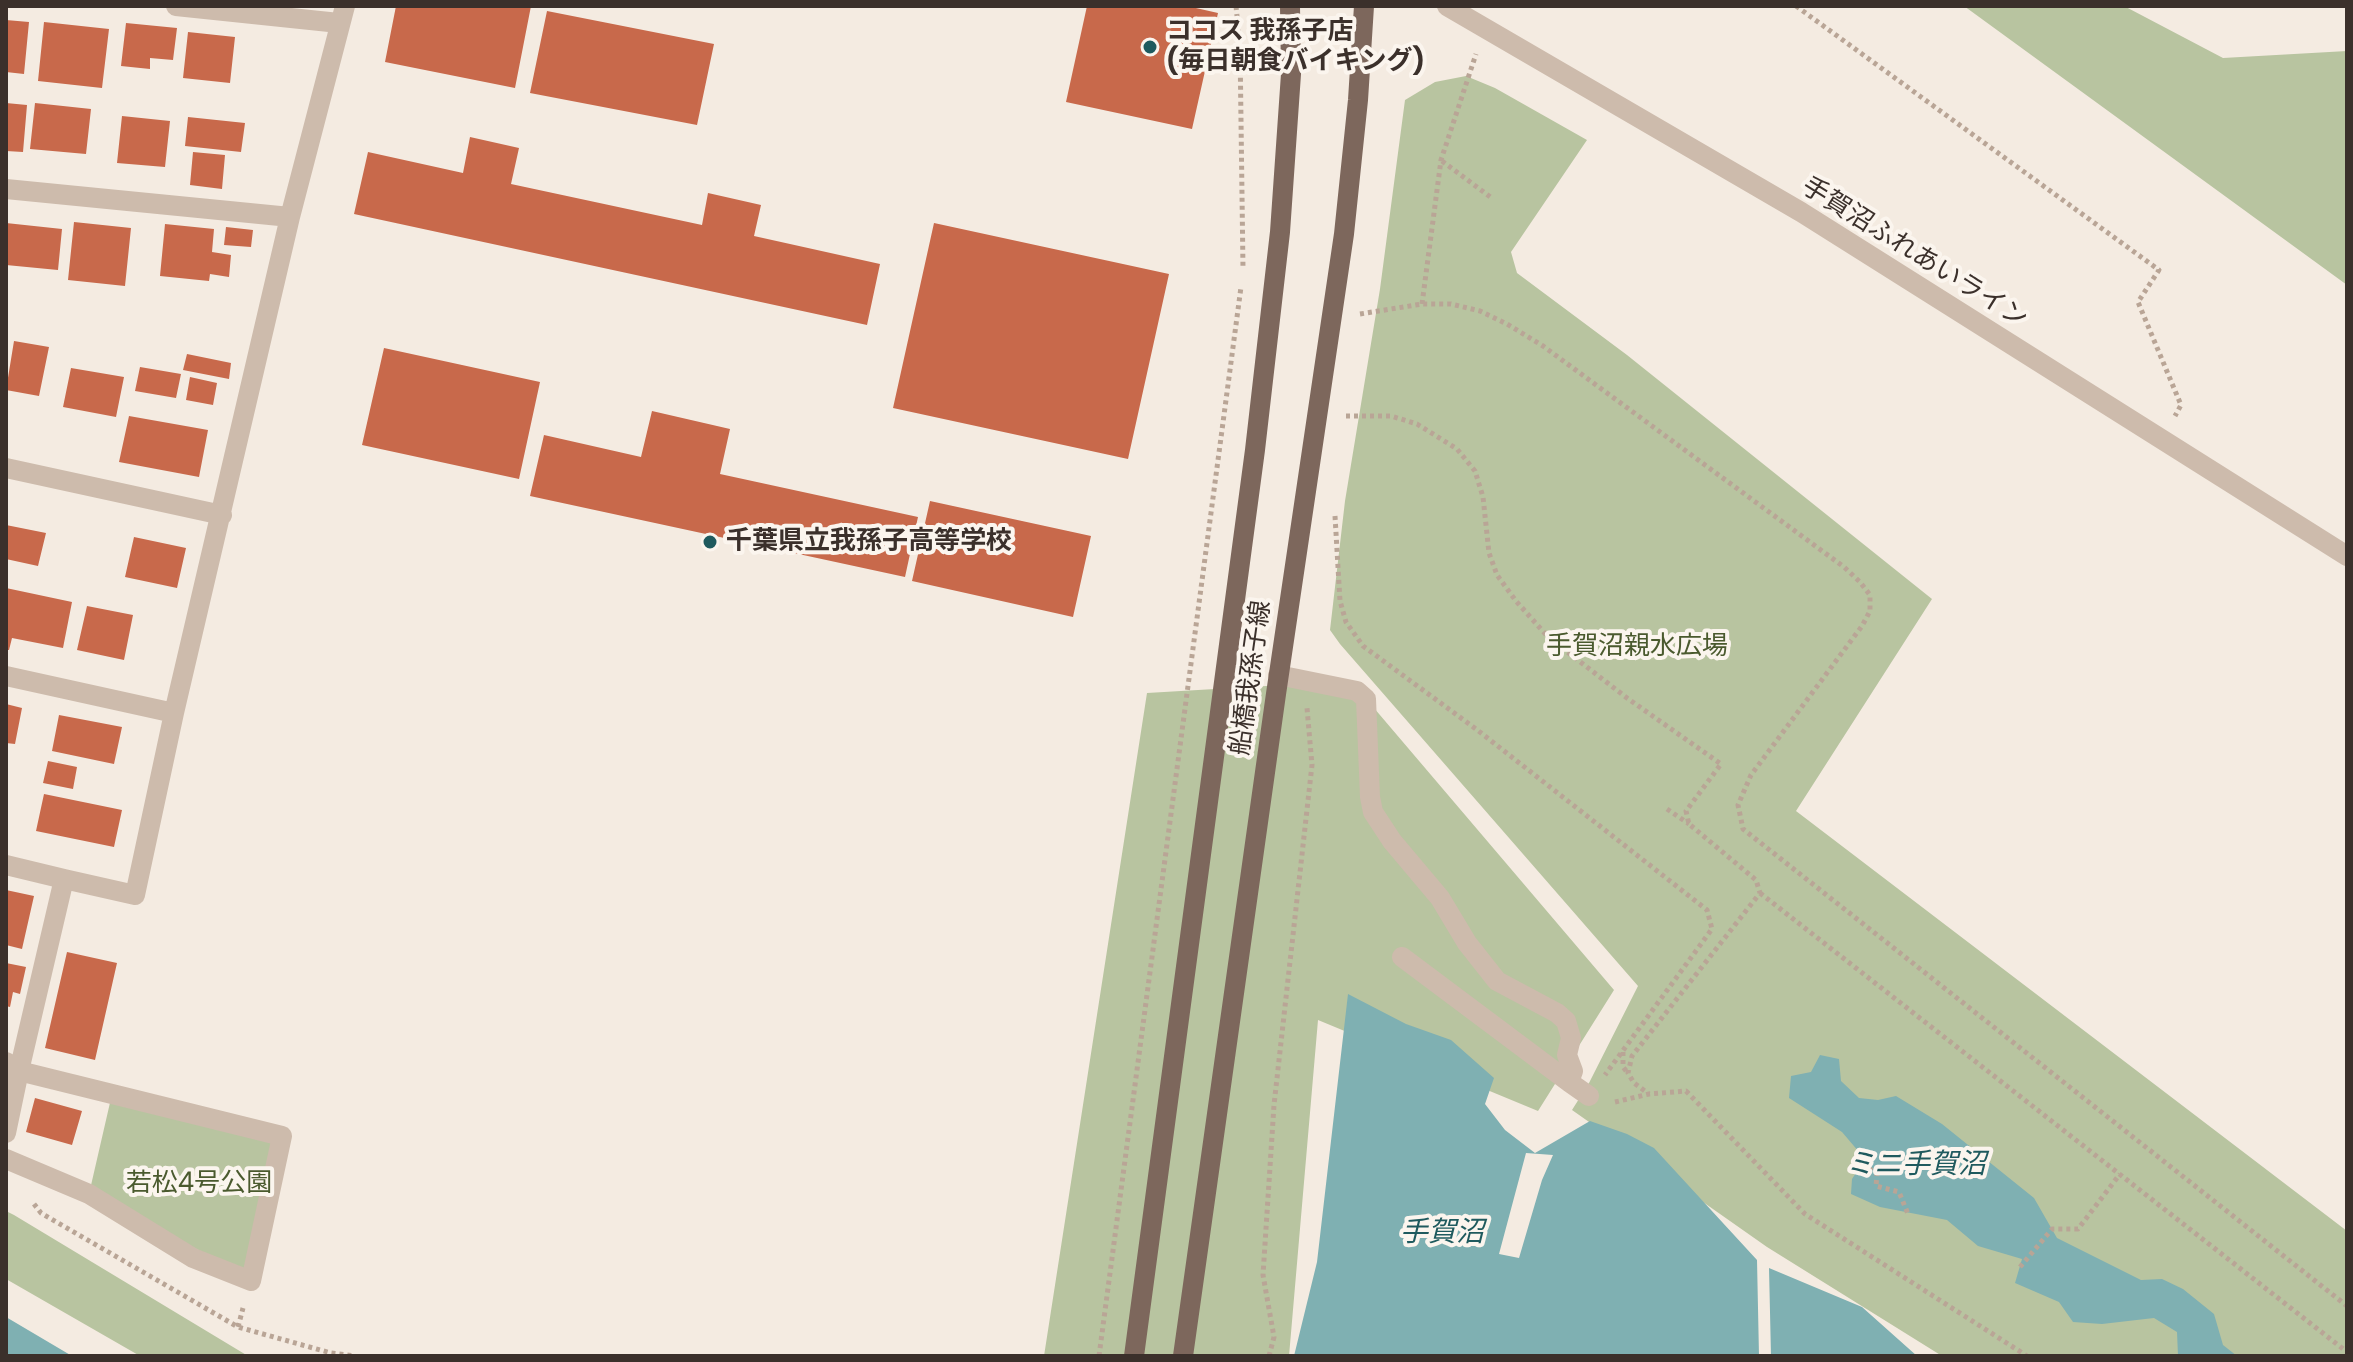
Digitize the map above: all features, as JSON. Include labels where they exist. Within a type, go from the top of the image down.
[{"type":"main road","name":"船橋我孫子線","points":[[1134,1356],[1255,450],[1280,232],[1291,74],[1290,6]]},
{"type":"main road","name":"船橋我孫子線","points":[[1183,1356],[1277,684],[1344,234],[1364,6]]},
{"type":"street","points":[[6,865],[135,895],[174,713],[290,217],[342,14],[176,6]]},
{"type":"street","name":"手賀沼ふれあいライン","points":[[1447,6],[1801,212],[2347,556]]},
{"type":"street","points":[[6,189],[290,217]]},
{"type":"street","points":[[6,468],[222,515]]},
{"type":"street","points":[[6,676],[174,713]]},
{"type":"street","points":[[1277,684],[1357,691],[1366,699],[1373,812],[1392,841],[1440,898],[1467,943],[1497,981],[1557,1013],[1566,1021],[1571,1038],[1567,1055],[1573,1071],[1569,1082]]},
{"type":"street","points":[[6,1133],[12,1066],[64,879]]},
{"type":"street","points":[[1402,957],[1488,1024],[1589,1096]]},
{"type":"street","points":[[6,1159],[89,1194],[193,1258],[251,1281],[282,1136],[12,1066]]},
{"type":"path","points":[[1099,1356],[1244,266],[1240,46],[1236,6]]},
{"type":"path","points":[[1796,6],[2159,270],[2138,302],[2181,405],[2160,439]]},
{"type":"path","points":[[1422,304],[1441,160],[1485,26]]},
{"type":"path","points":[[1441,160],[1493,199]]},
{"type":"path","points":[[1359,314],[1422,304],[1451,304],[1480,311],[1507,324],[1543,346],[1844,567],[1860,582],[1870,595],[1870,611],[1751,775],[1738,805],[1743,829],[2347,1306]]},
{"type":"path","points":[[1345,416],[1391,416],[1417,424],[1457,449],[1475,471],[1483,497],[1489,553],[1497,575],[1516,601],[1548,637],[1627,698],[1721,764],[1686,811],[1689,824]]},
{"type":"path","points":[[1334,503],[1340,601],[1346,622],[1363,646],[1476,729],[1707,910],[1712,929],[1589,1096],[1606,1104],[1649,1094],[1686,1091],[1805,1214],[2027,1356]]},
{"type":"path","points":[[1269,1356],[1274,1337],[1263,1275],[1274,1105],[1312,765],[1306,703]]},
{"type":"path","points":[[1667,809],[1756,880],[1760,893],[2347,1352]]},
{"type":"path","points":[[1628,1073],[1632,1056],[1760,893]]},
{"type":"path","points":[[1622,1051],[1623,1067],[1634,1083],[1649,1094]]},
{"type":"path","points":[[1862,1164],[1877,1174],[1876,1186],[1899,1192],[1908,1214]]},
{"type":"path","points":[[2020,1267],[2052,1229],[2078,1229],[2120,1174]]},
{"type":"green space","points":[[1964,6],[2124,6],[2223,58],[2347,51],[2347,285]]},
{"type":"green space","name":"手賀沼親水広場","points":[[1466,76],[1495,88],[1587,140],[1511,252],[1517,273],[1627,355],[1932,599],[1796,811],[2347,1231],[2347,1356],[1942,1356],[1767,1247],[1572,1110],[1638,986],[1330,630],[1345,501],[1380,289],[1405,100],[1435,82]]},
{"type":"green space","points":[[1351,681],[1614,990],[1538,1111],[1318,1020],[1289,1356],[1044,1356],[1147,693]]},
{"type":"green space","name":"若松4号公園","points":[[112,1094],[282,1136],[251,1277],[89,1194]]},
{"type":"green space","points":[[6,1211],[248,1356],[140,1356],[6,1279]]},
{"type":"water","name":"手賀沼","points":[[1348,994],[1406,1024],[1451,1040],[1494,1078],[1485,1104],[1505,1130],[1535,1153],[1590,1121],[1627,1134],[1654,1148],[1757,1260],[1759,1356],[1294,1356],[1317,1262]]},
{"type":"water","name":"ミニ手賀沼","points":[[1820,1055],[1839,1059],[1841,1081],[1859,1098],[1878,1100],[1896,1096],[1942,1124],[2034,1198],[2057,1238],[2141,1280],[2162,1279],[2183,1289],[2214,1314],[2223,1345],[2237,1356],[2178,1356],[2177,1332],[2154,1318],[2102,1324],[2073,1322],[2059,1302],[2015,1283],[2022,1259],[1978,1246],[1947,1220],[1880,1207],[1851,1194],[1852,1179],[1865,1159],[1842,1132],[1789,1098],[1791,1076],[1811,1072]]},
{"type":"water","points":[[1769,1268],[1862,1307],[1917,1356],[1771,1356]]},
{"type":"water","points":[[6,1317],[72,1356],[6,1356]]},
{"type":"pier","points":[[1526,1153],[1553,1155],[1542,1180],[1519,1258],[1499,1254]]},
{"type":"building","points":[[396,6],[531,6],[515,88],[385,62]]},
{"type":"building","points":[[1087,6],[1187,6],[1218,13],[1192,129],[1066,102]]},
{"type":"building","points":[[547,11],[714,44],[697,125],[530,93]]},
{"type":"building","points":[[6,20],[29,22],[24,74],[6,72]]},
{"type":"building","points":[[44,22],[109,29],[102,88],[38,81]]},
{"type":"building","points":[[126,23],[177,28],[173,60],[150,58],[150,69],[121,66]]},
{"type":"building","points":[[188,32],[235,37],[230,83],[183,78]]},
{"type":"building","points":[[6,103],[27,105],[23,152],[6,151]]},
{"type":"building","points":[[35,103],[91,109],[86,154],[30,149]]},
{"type":"building","points":[[122,116],[170,121],[165,167],[117,163]]},
{"type":"building","points":[[188,117],[245,123],[241,152],[185,146]]},
{"type":"building","points":[[470,137],[519,148],[511,184],[702,225],[708,193],[761,205],[754,236],[880,264],[867,325],[354,214],[368,152],[463,173]]},
{"type":"building","points":[[193,152],[225,155],[222,189],[190,185]]},
{"type":"building","points":[[74,222],[131,228],[125,286],[68,280]]},
{"type":"building","points":[[6,223],[62,229],[58,270],[6,265]]},
{"type":"building","points":[[934,223],[1169,274],[1128,459],[893,408]]},
{"type":"building","points":[[165,224],[214,229],[212,252],[231,255],[229,277],[210,274],[209,281],[160,276]]},
{"type":"building","points":[[226,227],[253,230],[251,247],[224,245]]},
{"type":"building","points":[[14,341],[49,347],[39,396],[6,390]]},
{"type":"building","points":[[384,348],[540,382],[519,479],[362,445]]},
{"type":"building","points":[[187,354],[231,363],[229,379],[183,370]]},
{"type":"building","points":[[140,367],[181,374],[176,398],[135,391]]},
{"type":"building","points":[[71,368],[124,377],[116,417],[63,407]]},
{"type":"building","points":[[190,377],[217,383],[213,405],[186,400]]},
{"type":"building","points":[[652,411],[730,429],[720,474],[918,517],[905,577],[530,496],[544,435],[641,457]]},
{"type":"building","points":[[129,416],[208,430],[199,477],[119,462]]},
{"type":"building","points":[[930,501],[1091,536],[1073,617],[912,581]]},
{"type":"building","points":[[6,525],[46,533],[38,566],[6,559]]},
{"type":"building","points":[[134,537],[186,548],[177,588],[125,577]]},
{"type":"building","points":[[6,588],[72,602],[63,648],[12,638],[9,650],[6,650]]},
{"type":"building","points":[[87,606],[133,615],[124,660],[77,650]]},
{"type":"building","points":[[6,704],[22,708],[15,744],[6,743]]},
{"type":"building","points":[[59,715],[122,727],[114,764],[52,751]]},
{"type":"building","points":[[48,761],[77,767],[73,789],[43,783]]},
{"type":"building","points":[[44,794],[122,810],[114,847],[36,831]]},
{"type":"building","points":[[6,890],[34,896],[22,949],[6,945]]},
{"type":"building","points":[[67,952],[117,963],[95,1060],[45,1048]]},
{"type":"building","points":[[6,963],[26,967],[20,994],[13,992],[10,1007],[6,1006]]},
{"type":"building","points":[[35,1098],[82,1111],[72,1145],[26,1132]]},
{"type":"place","name":"ココス 我孫子店 (毎日朝食バイキング)","points":[[1150,47]]},
{"type":"place","name":"千葉県立我孫子高等学校","points":[[710,542]]}]
